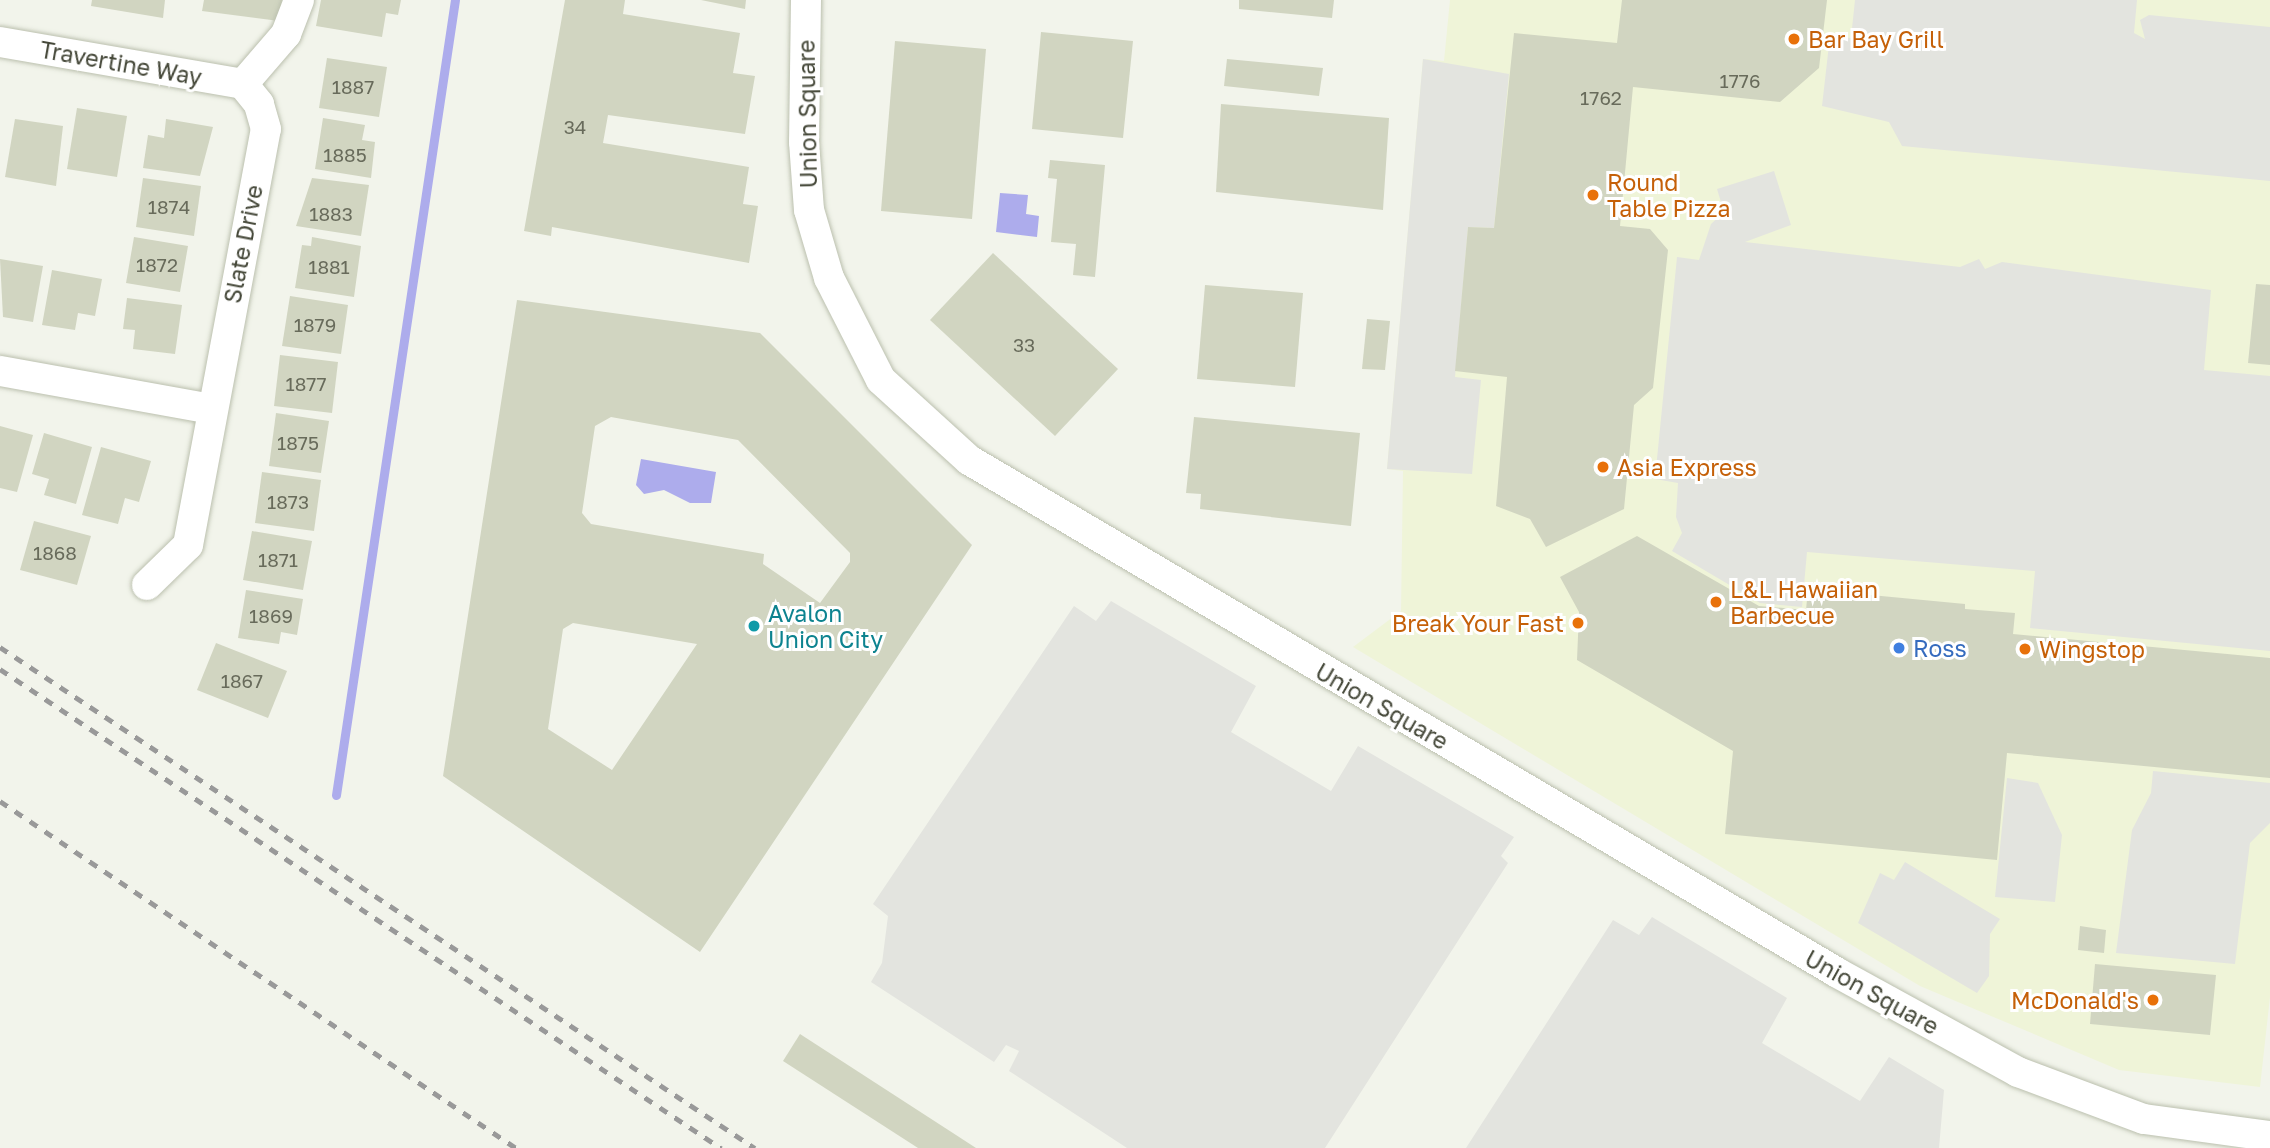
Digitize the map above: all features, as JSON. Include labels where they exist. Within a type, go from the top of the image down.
[{"type":"street","points":[[243,84],[286,34],[299,0]]},
{"type":"street","name":"Union Square","points":[[806,0],[804,142],[809,210],[830,278],[881,380],[969,460],[1836,972],[2018,1072],[2144,1119],[2270,1136]]},
{"type":"street","name":"Travertine Way","points":[[0,42],[243,84]]},
{"type":"street","name":"Slate Drive","points":[[147,585],[188,545],[211,409],[266,129],[259,104],[243,84]]},
{"type":"street","points":[[0,371],[211,409]]},
{"type":"shaded area","points":[[1450,0],[2270,0],[2270,997],[2260,1087],[2119,1070],[1920,986],[1353,647],[1401,611],[1403,471],[1387,469],[1423,59],[1444,61]]},
{"type":"shaded area","points":[[1855,0],[2137,0],[2134,33],[2145,39],[2140,20],[2149,15],[2270,27],[2270,181],[1902,146],[1889,122],[1822,106],[1830,36],[1851,38]]},
{"type":"shaded area","points":[[1423,59],[1509,74],[1494,228],[1468,227],[1455,377],[1481,380],[1472,474],[1387,469]]},
{"type":"shaded area","points":[[1774,171],[1791,225],[1745,242],[1960,267],[1979,259],[1985,269],[2002,262],[2211,290],[2204,370],[2270,376],[2270,651],[2030,628],[2035,571],[1807,552],[1802,607],[1760,603],[1672,551],[1682,533],[1676,517],[1678,483],[1655,479],[1677,257],[1699,260],[1711,224],[1724,212],[1717,189]]},
{"type":"shaded area","points":[[1111,601],[1256,686],[1231,732],[1331,791],[1358,746],[1514,837],[1501,856],[1508,863],[1325,1148],[1127,1148],[1009,1071],[1019,1051],[1006,1045],[994,1062],[871,982],[882,963],[888,916],[873,904],[1074,606],[1096,621]]},
{"type":"shaded area","points":[[2153,771],[2270,783],[2270,823],[2250,843],[2235,964],[2116,953],[2132,830],[2151,793]]},
{"type":"shaded area","points":[[2007,778],[2038,783],[2062,835],[2055,902],[1995,897]]},
{"type":"shaded area","points":[[1905,862],[2000,919],[1990,934],[1989,976],[1977,993],[1858,923],[1880,873],[1894,880]]},
{"type":"shaded area","points":[[1652,917],[1787,998],[1762,1043],[1860,1101],[1889,1057],[1944,1090],[1939,1148],[1466,1148],[1613,920],[1639,935]]},
{"type":"water","points":[[1000,193],[1028,195],[1026,214],[1039,216],[1037,237],[996,232]]},
{"type":"water","points":[[641,459],[716,472],[711,503],[690,503],[664,490],[644,494],[636,485]]},
{"type":"building","points":[[92,0],[165,0],[163,18],[91,6]]},
{"type":"building","points":[[204,0],[282,0],[279,21],[202,11]]},
{"type":"building","points":[[321,0],[401,0],[398,15],[386,13],[382,37],[316,26]]},
{"type":"building","points":[[565,0],[625,0],[623,14],[740,33],[733,73],[755,76],[745,134],[608,115],[603,143],[749,167],[743,204],[758,206],[749,263],[552,227],[551,236],[524,231]]},
{"type":"building","points":[[701,0],[746,0],[745,9]]},
{"type":"building","points":[[1239,0],[1334,0],[1332,18],[1239,9]]},
{"type":"building","points":[[1622,0],[1827,0],[1819,68],[1780,102],[1633,87],[1620,226],[1650,229],[1668,250],[1653,388],[1634,405],[1624,509],[1546,547],[1530,519],[1496,506],[1507,377],[1455,371],[1468,227],[1494,228],[1514,33],[1617,43]]},
{"type":"building","points":[[1041,32],[1133,41],[1123,138],[1032,129]]},
{"type":"building","points":[[895,41],[986,49],[972,219],[881,211]]},
{"type":"building","points":[[327,58],[387,67],[379,117],[319,108]]},
{"type":"building","points":[[1227,59],[1323,68],[1319,96],[1224,86]]},
{"type":"building","points":[[1221,104],[1389,118],[1383,210],[1216,192]]},
{"type":"building","points":[[77,108],[127,116],[117,177],[67,169]]},
{"type":"building","points":[[323,118],[365,125],[362,140],[375,142],[371,178],[315,169]]},
{"type":"building","points":[[15,119],[63,126],[56,186],[5,177]]},
{"type":"building","points":[[166,119],[213,127],[200,176],[143,168],[148,135],[164,138]]},
{"type":"building","points":[[1050,160],[1105,165],[1095,277],[1073,275],[1076,244],[1051,242],[1057,179],[1048,178]]},
{"type":"building","points":[[143,178],[201,186],[194,236],[136,227]]},
{"type":"building","points":[[312,178],[369,185],[361,236],[296,226]]},
{"type":"building","points":[[134,237],[188,246],[180,292],[126,283]]},
{"type":"building","points":[[312,237],[361,246],[354,297],[295,288],[302,245],[311,246]]},
{"type":"building","points":[[993,253],[1118,369],[1055,436],[930,320]]},
{"type":"building","points":[[0,259],[43,266],[33,322],[3,317]]},
{"type":"building","points":[[52,270],[102,279],[95,316],[78,313],[75,330],[42,325]]},
{"type":"building","points":[[2256,284],[2270,285],[2270,365],[2248,363]]},
{"type":"building","points":[[1205,285],[1303,293],[1295,387],[1197,379]]},
{"type":"building","points":[[290,296],[348,305],[341,354],[282,346]]},
{"type":"building","points":[[127,298],[182,305],[175,354],[133,349],[135,330],[123,329]]},
{"type":"building","name":"Avalon Union City","points":[[517,300],[760,333],[972,545],[700,952],[443,776]],"holes":[[[611,417],[738,440],[850,553],[850,562],[820,603],[763,564],[764,554],[591,524],[582,513],[595,426]],[[573,623],[697,644],[612,770],[548,729],[563,629]]]},
{"type":"building","points":[[1367,319],[1390,321],[1385,370],[1362,369]]},
{"type":"building","points":[[280,355],[338,362],[332,413],[274,406]]},
{"type":"building","points":[[276,413],[329,421],[321,473],[269,466]]},
{"type":"building","points":[[1194,417],[1360,433],[1351,526],[1200,509],[1201,494],[1186,493]]},
{"type":"building","points":[[0,426],[33,435],[17,492],[0,488]]},
{"type":"building","points":[[44,433],[92,447],[76,504],[44,495],[49,479],[32,474]]},
{"type":"building","points":[[101,447],[151,461],[139,502],[125,498],[118,524],[82,515]]},
{"type":"building","points":[[262,472],[321,480],[314,531],[255,523]]},
{"type":"building","points":[[34,521],[91,536],[77,585],[20,570]]},
{"type":"building","points":[[252,531],[312,541],[303,590],[243,580]]},
{"type":"building","points":[[1637,536],[1759,606],[1806,610],[1808,589],[1965,604],[1965,609],[2015,613],[2013,634],[2270,658],[2270,778],[2007,753],[1997,860],[1725,834],[1733,751],[1577,660],[1579,612],[1560,577]]},
{"type":"building","points":[[246,590],[303,599],[297,635],[281,632],[279,644],[238,638]]},
{"type":"building","points":[[216,643],[287,671],[268,718],[197,690]]},
{"type":"building","points":[[2080,926],[2106,930],[2104,953],[2078,950]]},
{"type":"building","name":"McDonald's","points":[[2095,964],[2216,975],[2210,1035],[2090,1024]]},
{"type":"building","points":[[800,1034],[976,1148],[918,1148],[783,1061]]},
{"type":"waterway","points":[[336,795],[455,0]]},
{"type":"railway","points":[[0,647],[755,1148]]},
{"type":"railway","points":[[0,669],[721,1148]]},
{"type":"railway","points":[[0,801],[516,1148]]},
{"type":"place","name":"Bar Bay Grill","points":[[1794,39]]},
{"type":"place","name":"Round Table Pizza","points":[[1593,195]]},
{"type":"place","name":"Asia Express","points":[[1603,467]]},
{"type":"place","name":"L&L Hawaiian Barbecue","points":[[1716,602]]},
{"type":"place","name":"Break Your Fast","points":[[1578,623]]},
{"type":"place","name":"Avalon Union City","points":[[754,626]]},
{"type":"place","name":"Ross","points":[[1899,648]]},
{"type":"place","name":"Wingstop","points":[[2025,649]]},
{"type":"place","name":"McDonald's","points":[[2153,1000]]}]
